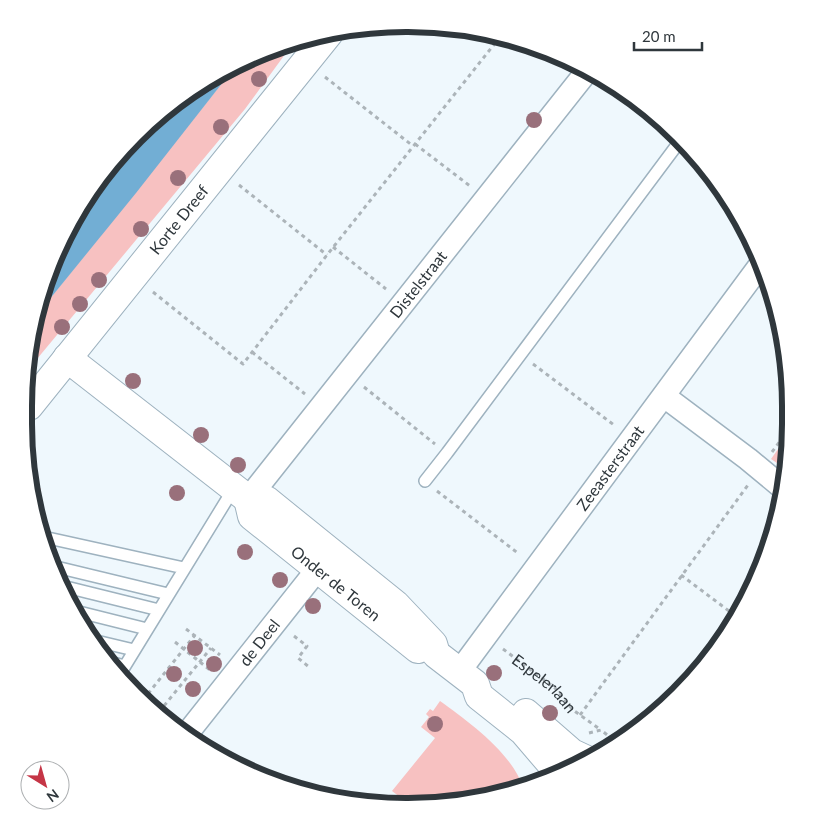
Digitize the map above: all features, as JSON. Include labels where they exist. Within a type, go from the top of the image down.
[{"type":"main road","name":"Korte Dreef","points":[[33,400],[321,43]]},
{"type":"main road","name":"Onder de Toren","points":[[67,358],[241,493],[266,500],[325,560],[396,605],[433,644],[436,654],[467,678]]},
{"type":"main road","name":"Espelerlaan","points":[[467,678],[488,685],[534,719],[572,752],[579,756]]},
{"type":"main road","points":[[467,678],[479,696],[523,731],[554,767]]},
{"type":"street","name":"Distelstraat","points":[[241,493],[583,77]]},
{"type":"street","name":"Zeeasterstraat","points":[[467,678],[486,637],[756,271]]},
{"type":"street","points":[[664,396],[776,482]]},
{"type":"street","name":"de Deel","points":[[191,729],[325,560]]},
{"type":"lane","points":[[425,481],[676,146]]},
{"type":"lane","points":[[123,668],[184,568],[241,493]]},
{"type":"lane","points":[[51,539],[184,568]]},
{"type":"lane","points":[[62,568],[168,594]]},
{"type":"lane","points":[[71,588],[159,610]]},
{"type":"lane","points":[[86,615],[147,629]]},
{"type":"lane","points":[[104,643],[134,650]]},
{"type":"path","points":[[153,292],[243,364],[333,247],[495,43]]},
{"type":"path","points":[[325,77],[469,186]]},
{"type":"path","points":[[239,185],[327,255]]},
{"type":"path","points":[[333,247],[387,290]]},
{"type":"path","points":[[252,352],[305,395]]},
{"type":"path","points":[[520,355],[606,420]]},
{"type":"path","points":[[358,383],[447,453]]},
{"type":"path","points":[[768,457],[781,439]]},
{"type":"path","points":[[425,481],[515,551]]},
{"type":"path","points":[[580,715],[749,484]]},
{"type":"path","points":[[681,575],[730,612]]},
{"type":"path","points":[[186,629],[220,655]]},
{"type":"path","points":[[148,694],[195,635]]},
{"type":"path","points":[[294,636],[307,646],[298,658],[309,667]]},
{"type":"path","name":"Espelerlaan","points":[[486,637],[556,688],[570,706],[601,730]]},
{"type":"path","points":[[175,642],[215,674]]},
{"type":"path","points":[[162,707],[211,648]]},
{"type":"shaded area","points":[[287,52],[245,109],[36,361],[48,301],[224,81],[241,71]]},
{"type":"shaded area","points":[[781,445],[779,460],[777,463],[771,459]]},
{"type":"shaded area","points":[[440,701],[464,718],[499,750],[520,780],[480,790],[431,797],[401,798],[392,791],[435,738],[421,727],[429,717],[426,714],[430,709],[433,711]]},
{"type":"water","points":[[224,81],[47,302],[71,241],[96,199],[125,160],[160,125],[199,96]]}]
